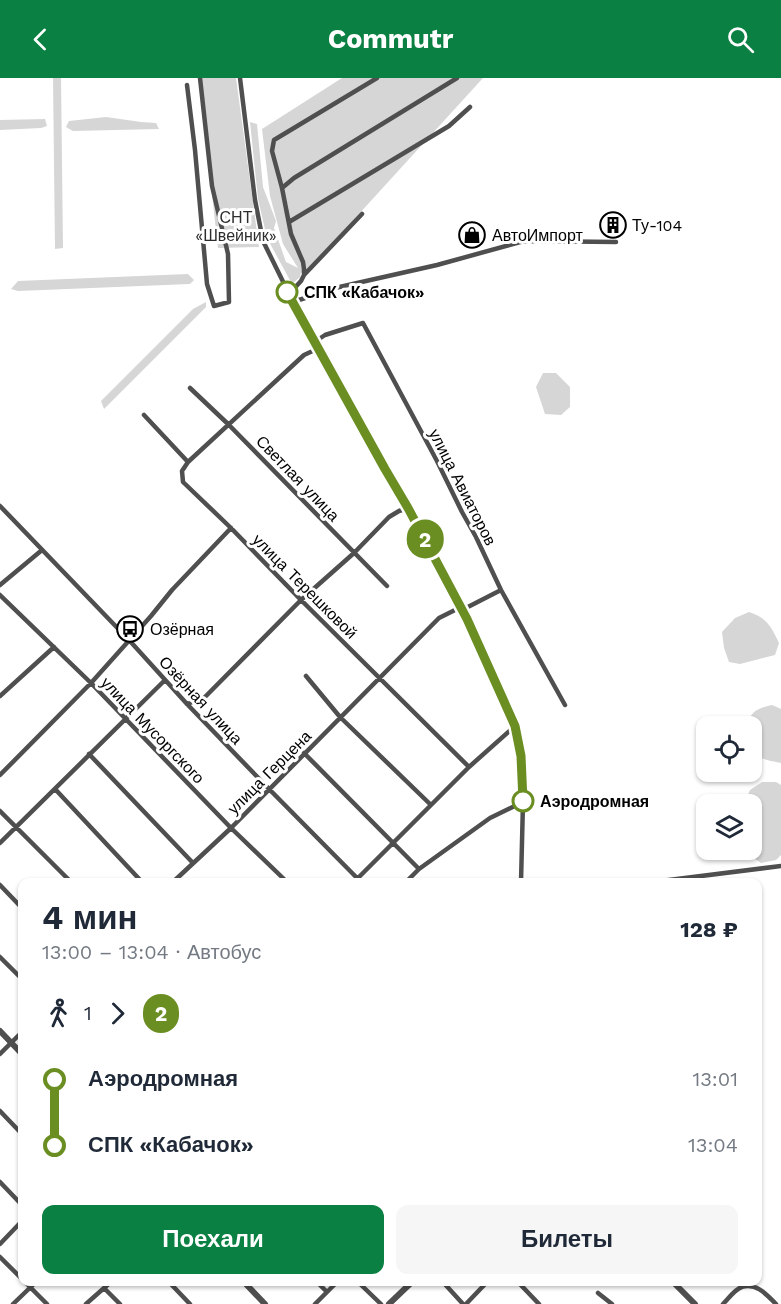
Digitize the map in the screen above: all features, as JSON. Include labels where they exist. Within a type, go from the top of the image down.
[{"type":"street","points":[[187,85],[207,284],[214,306],[229,302],[228,254],[212,186],[200,78]]},
{"type":"street","points":[[240,78],[255,200],[263,242],[293,302],[462,609],[515,726],[521,756],[524,802],[520,878]]},
{"type":"street","points":[[304,275],[303,262],[291,234],[272,151],[274,140],[377,78]]},
{"type":"street","points":[[282,188],[294,178],[457,78]]},
{"type":"street","points":[[289,222],[449,126],[470,107]]},
{"type":"street","points":[[289,294],[362,214]]},
{"type":"street","points":[[293,302],[335,288],[524,242],[616,242]]},
{"type":"street","name":"улица Авиаторов","points":[[316,341],[325,335],[363,323],[437,461],[501,590],[566,705]]},
{"type":"street","points":[[144,415],[188,462],[304,355],[317,349],[320,350]]},
{"type":"street","name":"Светлая улица","points":[[190,388],[387,586]]},
{"type":"street","name":"улица Терешковой","points":[[188,462],[182,471],[183,482],[470,767]]},
{"type":"street","name":"Озёрная улица","points":[[0,506],[354,878]]},
{"type":"street","points":[[187,704],[204,698],[301,600],[354,553],[389,517],[408,508]]},
{"type":"street","points":[[0,775],[91,683],[172,590],[231,528]]},
{"type":"street","points":[[0,585],[42,550]]},
{"type":"street","name":"улица Герцена","points":[[177,878],[231,828],[440,618],[501,590]]},
{"type":"street","name":"улица Мусоргского","points":[[0,595],[91,683],[231,828],[283,878]]},
{"type":"street","points":[[0,696],[54,647]]},
{"type":"street","points":[[306,676],[340,717],[431,805]]},
{"type":"street","points":[[0,843],[165,680]]},
{"type":"street","points":[[360,878],[431,805],[515,726]]},
{"type":"street","points":[[304,753],[419,868]]},
{"type":"street","points":[[89,754],[193,863]]},
{"type":"street","points":[[55,789],[138,878]]},
{"type":"street","points":[[410,878],[419,868],[490,818],[524,802]]},
{"type":"street","points":[[0,811],[67,878]]},
{"type":"street","points":[[685,878],[781,866]]},
{"type":"street","points":[[0,885],[18,904]]},
{"type":"street","points":[[0,957],[18,976]]},
{"type":"street","points":[[0,1031],[18,1050]]},
{"type":"street","points":[[0,1054],[18,1036]]},
{"type":"street","points":[[0,1111],[18,1130]]},
{"type":"street","points":[[0,1182],[18,1201]]},
{"type":"street","points":[[0,1244],[18,1225]]},
{"type":"street","points":[[0,1257],[18,1275]]},
{"type":"street","points":[[86,1304],[106,1286]]},
{"type":"street","points":[[173,1286],[190,1304]]},
{"type":"street","points":[[248,1286],[265,1304]]},
{"type":"street","points":[[321,1286],[327,1292]]},
{"type":"street","points":[[315,1304],[333,1286]]},
{"type":"street","points":[[362,1286],[381,1304]]},
{"type":"street","points":[[389,1304],[408,1286]]},
{"type":"street","points":[[447,1286],[465,1304],[483,1286]]},
{"type":"street","points":[[522,1286],[539,1304]]},
{"type":"street","points":[[677,1286],[695,1304]]},
{"type":"street","points":[[723,1304],[740,1287],[753,1286],[776,1304]]},
{"type":"street","points":[[14,1304],[30,1287],[47,1304]]},
{"type":"street","points":[[104,1288],[120,1304]]},
{"type":"street","points":[[598,1293],[612,1304]]},
{"type":"green space","points":[[53,78],[61,78],[63,248],[55,249]]},
{"type":"green space","name":"СНТ «Швейник»","points":[[199,78],[236,78],[259,247],[218,248]]},
{"type":"green space","name":"СПК «Кабачок»","points":[[342,78],[483,78],[358,215],[305,277],[301,272],[300,277],[292,284],[267,238],[258,199],[250,122],[257,124],[263,187],[276,221],[274,228],[286,262],[298,268],[283,244],[270,196],[262,129]]},
{"type":"green space","points":[[106,117],[156,123],[159,129],[73,131],[66,127],[69,121]]},
{"type":"green space","points":[[45,119],[47,126],[41,128],[0,130],[0,120]]},
{"type":"green space","points":[[188,274],[194,280],[190,284],[18,291],[11,289],[18,281]]},
{"type":"green space","points":[[206,302],[206,307],[104,409],[101,401],[193,309]]},
{"type":"green space","points":[[543,373],[556,373],[570,387],[570,407],[561,415],[545,414],[536,387]]},
{"type":"green space","points":[[749,612],[760,617],[771,627],[779,643],[775,655],[740,664],[729,662],[722,632],[735,618]]},
{"type":"green space","points":[[772,705],[781,709],[781,763],[762,758],[762,716],[751,716],[763,707]]},
{"type":"green space","points":[[762,782],[776,782],[781,785],[781,855],[776,860],[761,863],[757,860],[762,860],[762,794],[748,794],[750,790]]},
{"type":"bus line","name":"2","points":[[287,292],[408,508],[467,619],[515,726],[521,756],[523,801]]},
{"type":"place","name":"Ту-104","points":[[613,225]]},
{"type":"place","name":"АвтоИмпорт","points":[[472,235]]},
{"type":"place","name":"СПК «Кабачок»","points":[[287,292]]},
{"type":"place","name":"Озёрная","points":[[130,629]]},
{"type":"place","name":"Аэродромная","points":[[523,801]]}]
